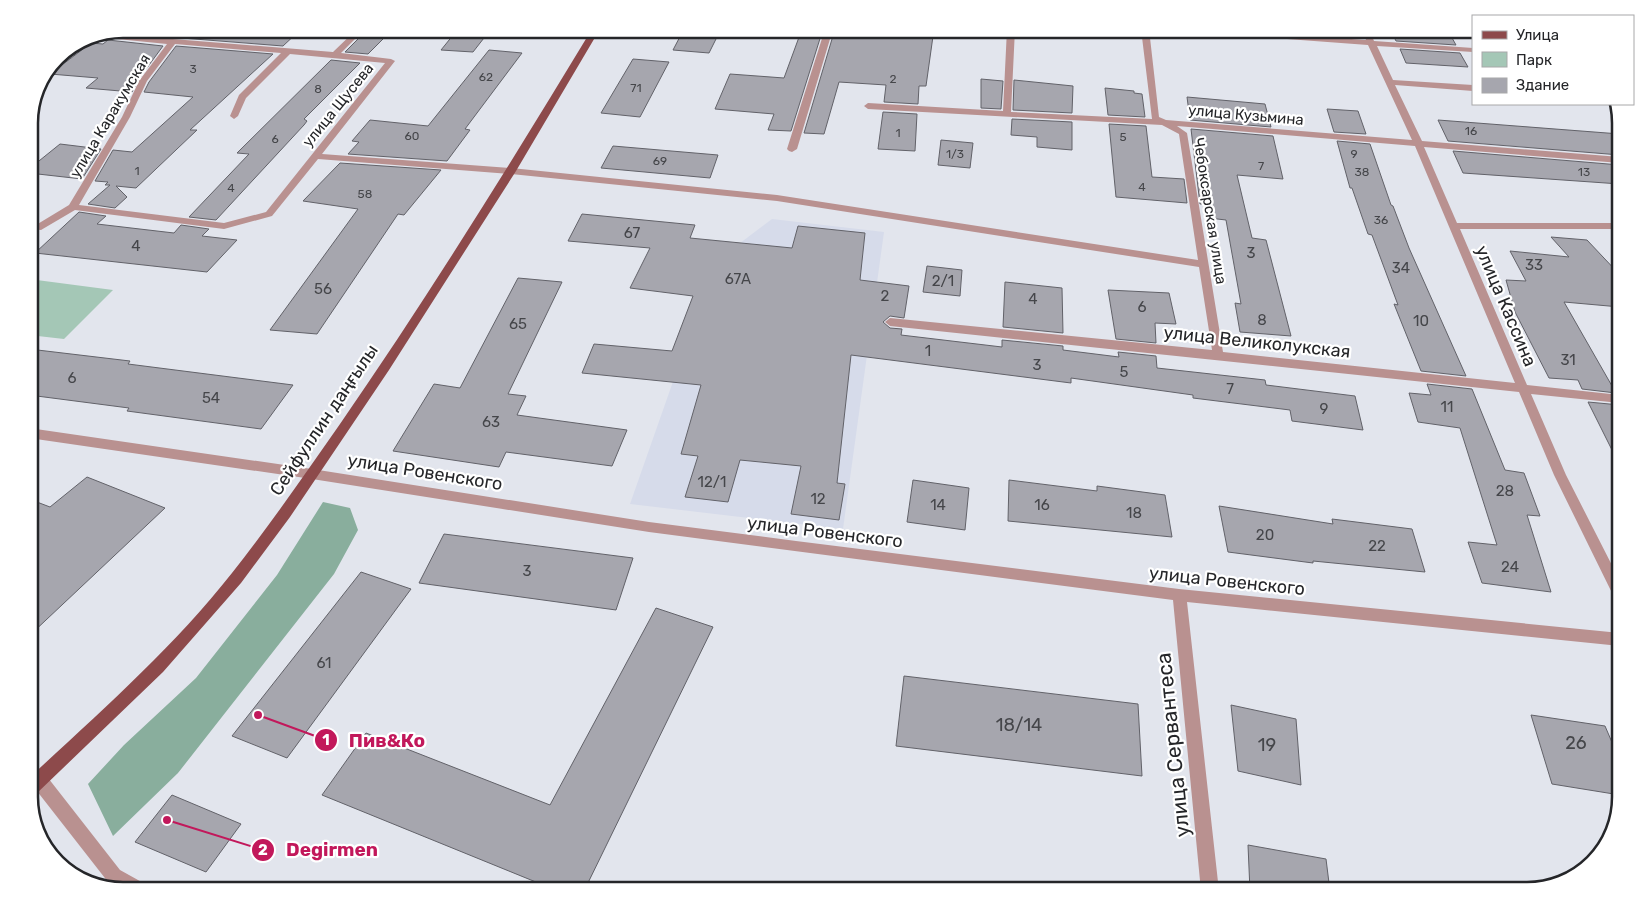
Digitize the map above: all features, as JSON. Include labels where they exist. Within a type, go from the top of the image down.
[{"type":"main road","name":"Сейфуллин даңғылы","points":[[38,781],[158,667],[236,580],[312,474],[384,367],[511,171],[591,38]]},
{"type":"street","name":"улица Щусева","points":[[73,207],[224,226],[269,214],[391,61],[132,38]]},
{"type":"street","points":[[335,55],[352,38]]},
{"type":"street","points":[[792,149],[826,38]]},
{"type":"street","points":[[1006,114],[1010,38]]},
{"type":"street","name":"Чебоксарская улица","points":[[1146,38],[1155,118],[1168,123],[1183,133],[1218,355]]},
{"type":"street","points":[[1302,38],[1472,50]]},
{"type":"street","name":"улица Кассина","points":[[1370,38],[1418,143],[1560,475],[1612,578]]},
{"type":"street","name":"улица Каракумская","points":[[73,207],[126,117],[143,80],[172,41]]},
{"type":"street","points":[[234,116],[242,97],[288,51]]},
{"type":"street","points":[[1390,82],[1472,88]]},
{"type":"street","name":"улица Кузьмина","points":[[868,106],[1168,123],[1611,159]]},
{"type":"street","points":[[315,156],[511,171],[777,198],[1204,264]]},
{"type":"street","points":[[38,227],[73,207]]},
{"type":"street","points":[[1453,226],[1611,226]]},
{"type":"street","name":"улица Великолукская","points":[[890,322],[1218,355],[1611,398]]},
{"type":"street","name":"улица Ровенского","points":[[38,435],[312,474],[678,531],[1179,595],[1612,639]]},
{"type":"street","name":"улица Сервантеса","points":[[1179,595],[1209,882]]},
{"type":"street","points":[[38,790],[114,876],[124,882]]},
{"type":"shaded area","points":[[772,219],[884,232],[843,529],[630,504],[715,262]]},
{"type":"green space","points":[[38,280],[113,290],[64,339],[38,336]]},
{"type":"green space","points":[[323,502],[350,508],[358,530],[334,574],[178,773],[113,836],[88,784],[124,745],[196,678],[277,575]]},
{"type":"building","points":[[181,38],[292,38],[283,46]]},
{"type":"building","points":[[359,38],[384,38],[368,54],[345,52]]},
{"type":"building","points":[[451,38],[484,38],[473,52],[441,50]]},
{"type":"building","points":[[679,38],[716,38],[709,53],[673,50]]},
{"type":"building","points":[[799,38],[820,38],[791,131],[768,130],[774,114],[715,109],[730,74],[784,78]]},
{"type":"building","points":[[832,38],[933,38],[926,86],[919,86],[918,104],[884,102],[886,85],[839,82],[824,134],[804,133]]},
{"type":"building","points":[[1394,38],[1452,38],[1456,45],[1396,41]]},
{"type":"building","points":[[108,40],[163,46],[138,80],[132,92],[86,88],[98,78],[53,74],[57,69],[89,45],[103,44]]},
{"type":"building","points":[[176,46],[273,54],[190,130],[197,130],[136,188],[116,186],[127,197],[115,208],[88,204],[110,185],[105,185],[108,182],[95,181],[113,150],[132,152],[193,97],[144,92],[149,82]]},
{"type":"building","points":[[1400,49],[1460,53],[1468,67],[1406,63]]},
{"type":"building","points":[[489,50],[522,53],[465,129],[470,130],[447,161],[348,154],[359,142],[352,141],[370,120],[428,126]]},
{"type":"building","points":[[633,59],[669,62],[640,117],[601,113]]},
{"type":"building","points":[[331,60],[360,63],[304,119],[307,121],[304,125],[216,220],[189,217],[249,154],[237,153]]},
{"type":"building","points":[[981,79],[1003,81],[1001,109],[981,108]]},
{"type":"building","points":[[1014,80],[1073,86],[1072,113],[1013,110]]},
{"type":"building","points":[[1105,88],[1134,91],[1134,93],[1142,94],[1145,117],[1108,115]]},
{"type":"building","points":[[1187,97],[1265,104],[1271,127],[1190,120]]},
{"type":"building","points":[[1327,109],[1358,111],[1366,134],[1334,132]]},
{"type":"building","points":[[883,112],[917,114],[915,151],[878,149]]},
{"type":"building","points":[[1012,119],[1072,122],[1072,150],[1037,147],[1037,137],[1011,135]]},
{"type":"building","points":[[1438,120],[1611,133],[1611,154],[1448,141]]},
{"type":"building","points":[[1109,124],[1146,126],[1152,177],[1184,179],[1187,203],[1116,197]]},
{"type":"building","points":[[1191,129],[1273,136],[1283,179],[1237,175],[1252,238],[1266,240],[1291,336],[1240,332],[1235,303],[1241,304],[1226,220],[1209,218],[1207,204],[1200,204]]},
{"type":"building","points":[[941,140],[973,143],[970,168],[938,165]]},
{"type":"building","points":[[1337,141],[1370,144],[1391,205],[1466,376],[1421,371],[1394,304],[1398,305],[1372,235],[1368,234],[1352,188],[1350,188]]},
{"type":"building","points":[[60,144],[101,149],[82,179],[38,174],[38,162]]},
{"type":"building","points":[[613,146],[718,155],[710,178],[601,168]]},
{"type":"building","points":[[1453,151],[1611,164],[1611,183],[1463,173]]},
{"type":"building","points":[[340,163],[441,170],[404,215],[398,214],[317,334],[270,330],[358,209],[303,201]]},
{"type":"building","points":[[79,212],[106,216],[97,224],[174,233],[181,225],[209,229],[202,236],[237,240],[207,272],[38,253],[38,250]]},
{"type":"building","points":[[582,214],[695,225],[690,238],[792,248],[798,226],[865,233],[860,280],[909,286],[904,318],[890,316],[883,322],[890,328],[902,329],[901,335],[1002,347],[1002,340],[1063,346],[1063,350],[1119,357],[1118,352],[1156,356],[1157,368],[1265,380],[1266,385],[1355,396],[1363,430],[1292,421],[1290,410],[1193,398],[1193,395],[1071,378],[1071,383],[851,355],[837,483],[845,484],[839,520],[791,514],[801,466],[740,460],[728,502],[685,497],[698,456],[681,454],[701,385],[582,373],[594,344],[672,351],[693,296],[630,288],[650,248],[568,241]]},
{"type":"building","points":[[1551,237],[1587,240],[1611,266],[1611,306],[1564,302],[1611,385],[1611,392],[1582,389],[1578,380],[1549,378],[1515,312],[1506,280],[1526,281],[1510,251],[1569,257]]},
{"type":"building","points":[[927,266],[962,270],[960,296],[923,292]]},
{"type":"building","points":[[518,278],[562,282],[508,394],[526,396],[517,415],[627,430],[612,466],[506,452],[499,467],[393,451],[434,384],[460,388]]},
{"type":"building","points":[[1005,282],[1062,288],[1063,333],[1003,327]]},
{"type":"building","points":[[1108,290],[1169,293],[1176,324],[1155,323],[1156,343],[1116,339]]},
{"type":"building","points":[[38,350],[130,361],[128,364],[293,385],[261,429],[127,411],[129,408],[38,396]]},
{"type":"building","points":[[1427,384],[1472,389],[1505,470],[1524,473],[1540,516],[1527,515],[1551,592],[1482,583],[1468,542],[1497,545],[1460,428],[1418,422],[1409,393],[1431,395]]},
{"type":"building","points":[[1588,402],[1611,404],[1611,449]]},
{"type":"building","points":[[87,477],[165,508],[38,628],[38,502],[50,507]]},
{"type":"building","points":[[913,480],[969,488],[965,530],[907,522]]},
{"type":"building","points":[[1009,480],[1097,491],[1097,486],[1165,495],[1172,537],[1008,521]]},
{"type":"building","points":[[1219,506],[1333,524],[1332,519],[1412,529],[1425,572],[1313,561],[1313,563],[1228,552]]},
{"type":"building","points":[[444,534],[633,558],[616,610],[419,583]]},
{"type":"building","points":[[361,572],[411,589],[287,758],[232,736]]},
{"type":"building","points":[[656,608],[713,627],[588,882],[536,882],[322,795],[366,733],[550,805]]},
{"type":"building","points":[[904,676],[1138,704],[1142,776],[896,746]]},
{"type":"building","points":[[1231,705],[1296,719],[1301,785],[1238,771]]},
{"type":"building","points":[[1531,715],[1605,726],[1612,742],[1612,794],[1552,784]]},
{"type":"building","points":[[172,795],[241,824],[206,872],[135,842]]},
{"type":"building","points":[[1248,845],[1326,859],[1329,882],[1250,882]]},
{"type":"place","name":"Пив&Ко","points":[[258,715]]},
{"type":"place","name":"Degirmen","points":[[167,820]]}]
